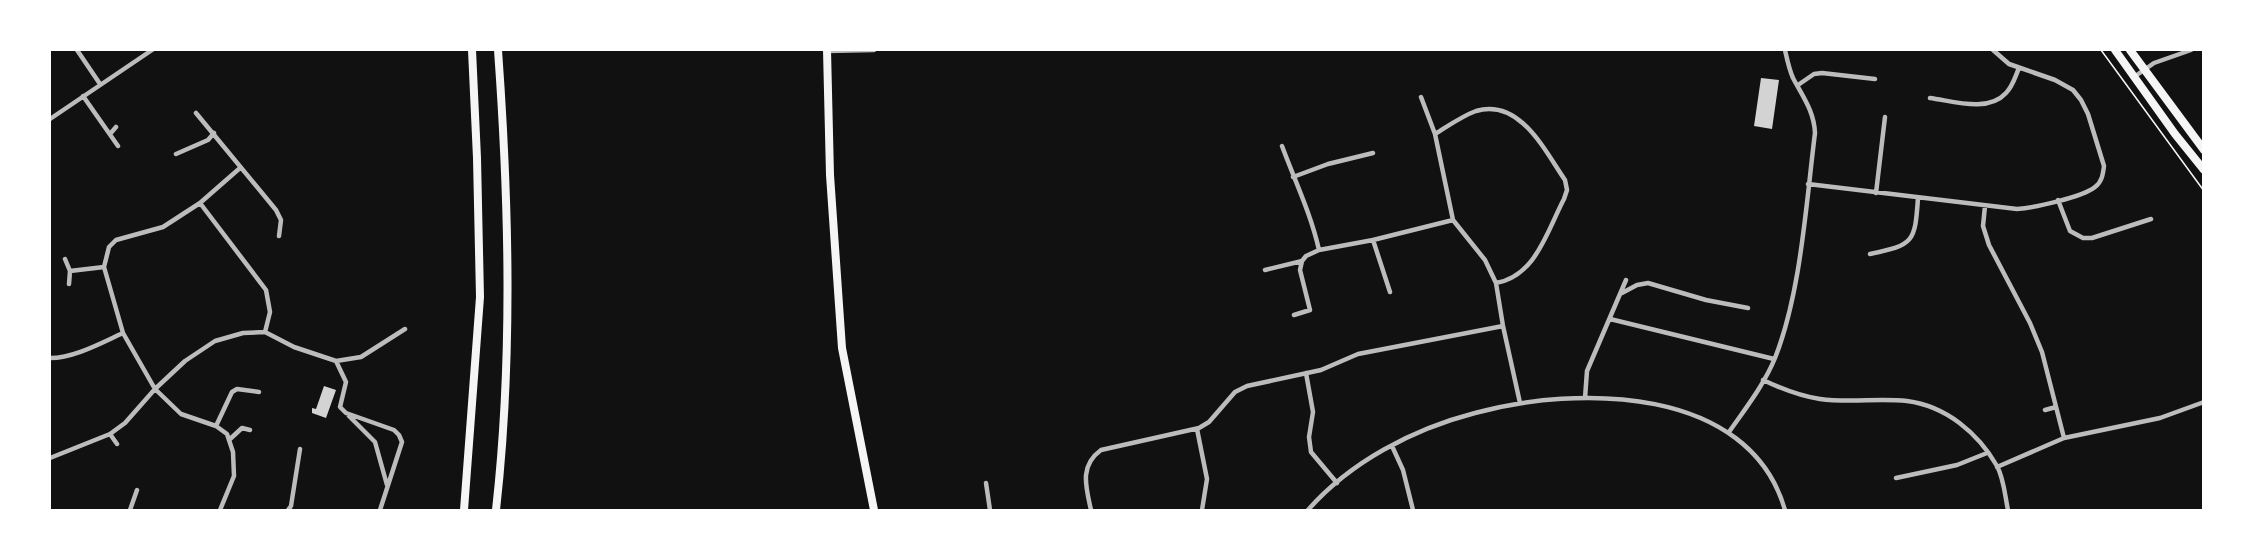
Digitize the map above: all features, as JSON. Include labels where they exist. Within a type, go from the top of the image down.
[{"type":"highway","points":[[464,510],[480,297],[472,50]]},
{"type":"highway","points":[[496,510],[502,456],[507,298],[506,161],[498,50]]},
{"type":"main road","points":[[827,50],[830,174],[842,348],[874,510]]},
{"type":"main road","points":[[2115,50],[2204,170]]},
{"type":"main road","points":[[2130,50],[2204,150]]},
{"type":"street","points":[[77,50],[100,84]]},
{"type":"street","points":[[50,119],[152,50]]},
{"type":"street","points":[[827,50],[874,50]]},
{"type":"street","points":[[1729,432],[1774,359],[1791,303],[1815,133],[1811,108],[1790,68],[1785,50]]},
{"type":"street","points":[[1808,184],[1985,206],[2029,208],[2095,188],[2103,175],[2102,158],[2088,114],[2081,100],[2073,90],[2055,80],[2009,64],[1993,50]]},
{"type":"street","points":[[2134,77],[2154,63],[2191,50]]},
{"type":"street","points":[[1930,98],[1992,104],[2006,94],[2019,68]]},
{"type":"street","points":[[1798,85],[1814,74],[1822,73],[1875,79]]},
{"type":"street","points":[[83,96],[118,146]]},
{"type":"street","points":[[1421,97],[1435,134],[1453,220],[1485,260],[1496,283],[1520,404]]},
{"type":"street","points":[[1435,134],[1478,110],[1489,109],[1508,114],[1528,127],[1565,180],[1567,189],[1564,199],[1532,263],[1515,278],[1496,283]]},
{"type":"street","points":[[196,113],[276,210],[281,220],[279,236]]},
{"type":"street","points":[[1876,193],[1885,117]]},
{"type":"street","points":[[110,134],[116,127]]},
{"type":"street","points":[[176,154],[208,140],[214,133]]},
{"type":"street","points":[[1282,146],[1312,220],[1319,250]]},
{"type":"street","points":[[1293,177],[1328,164],[1373,153]]},
{"type":"street","points":[[220,510],[234,476],[233,452],[227,434],[216,426],[181,414],[155,389],[123,333],[104,267],[109,247],[116,240],[163,227],[200,203],[240,168]]},
{"type":"street","points":[[1870,254],[1897,248],[1912,240],[1916,227],[1918,198]]},
{"type":"street","points":[[2058,200],[2070,231],[2083,238],[2092,238],[2151,219]]},
{"type":"street","points":[[200,203],[266,290],[270,312],[265,332]]},
{"type":"street","points":[[1985,206],[1983,226],[1989,245],[2030,323],[2042,352],[2064,438]]},
{"type":"street","points":[[1294,315],[1310,310],[1300,270],[1306,256],[1319,250],[1373,240],[1453,220]]},
{"type":"street","points":[[1373,240],[1390,292]]},
{"type":"street","points":[[65,259],[70,271],[69,284]]},
{"type":"street","points":[[1264,270],[1302,261]]},
{"type":"street","points":[[70,271],[104,267]]},
{"type":"street","points":[[1585,398],[1587,371],[1626,280]]},
{"type":"street","points":[[1622,293],[1637,285],[1648,283],[1706,300],[1748,308]]},
{"type":"street","points":[[1610,319],[1774,359]]},
{"type":"street","points":[[1091,510],[1084,478],[1095,454],[1110,447],[1197,429],[1209,422],[1235,392],[1247,386],[1335,365],[1358,354],[1503,326]]},
{"type":"street","points":[[50,458],[110,434],[125,423],[155,389],[185,361],[215,341],[243,333],[265,332],[294,347],[336,361],[361,357],[405,328]]},
{"type":"street","points":[[50,358],[58,358],[123,333]]},
{"type":"street","points":[[336,361],[346,382],[340,407],[375,442],[387,488]]},
{"type":"street","points":[[1306,373],[1313,412],[1309,437],[1311,452],[1337,483]]},
{"type":"street","points":[[1763,380],[1787,391],[1817,398],[1897,400],[1940,410],[1968,429],[1980,442],[1997,467],[2008,510]]},
{"type":"street","points":[[216,426],[232,392],[237,389],[259,392]]},
{"type":"street","points":[[1308,510],[1337,483],[1392,446],[1455,420],[1474,413],[1520,404],[1585,398],[1632,401],[1672,407],[1707,420],[1729,432],[1746,446],[1771,477],[1780,493],[1785,510]]},
{"type":"street","points":[[1997,467],[2064,438],[2160,418],[2204,402]]},
{"type":"street","points":[[2045,410],[2056,407]]},
{"type":"street","points":[[346,413],[394,430],[402,442],[380,510]]},
{"type":"street","points":[[229,441],[242,428],[250,430]]},
{"type":"street","points":[[1197,429],[1206,479],[1202,510]]},
{"type":"street","points":[[110,434],[117,444]]},
{"type":"street","points":[[1392,446],[1403,470],[1413,510]]},
{"type":"street","points":[[290,508],[300,449]]},
{"type":"street","points":[[1896,478],[1957,465],[1987,453]]},
{"type":"street","points":[[986,483],[990,510]]},
{"type":"street","points":[[130,510],[136,490]]},
{"type":"path","points":[[2101,50],[2204,191]]},
{"type":"building","points":[[1761,78],[1779,80],[1772,129],[1754,126]]},
{"type":"building","points":[[324,386],[336,390],[326,418],[312,413],[312,408],[316,409]]}]
